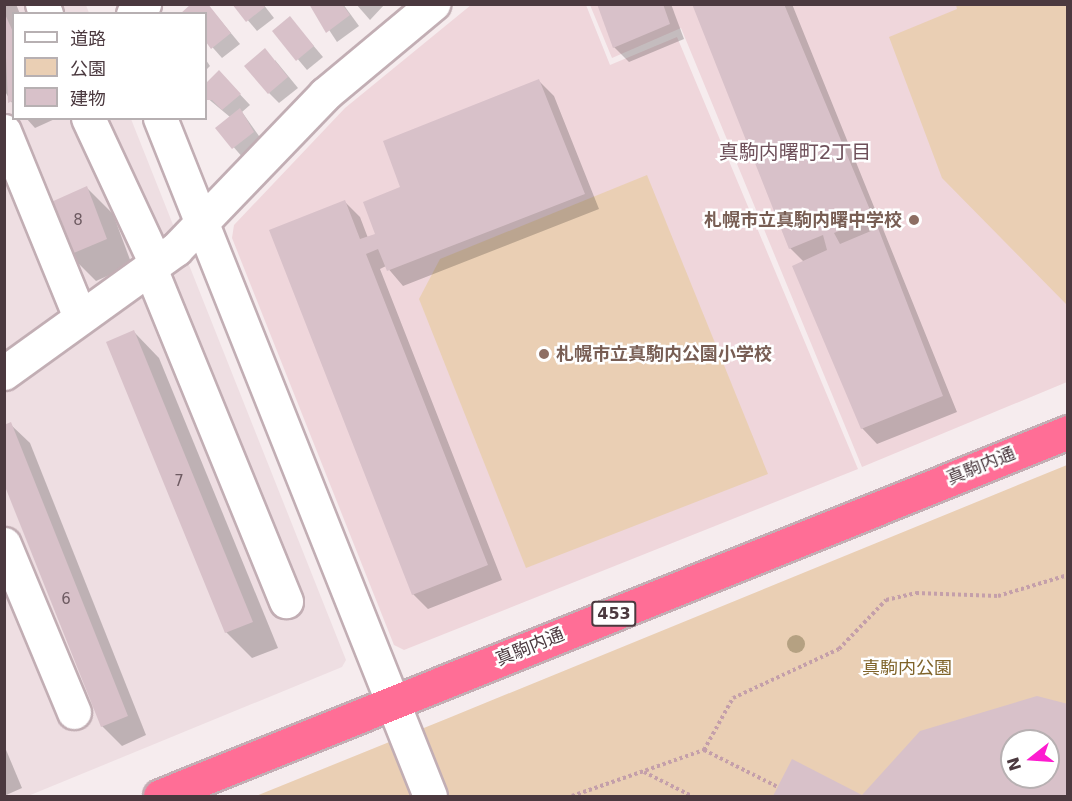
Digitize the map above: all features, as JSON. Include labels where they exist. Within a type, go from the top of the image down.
[{"type":"highway","name":"真駒内通","points":[[160,796],[1068,432]]},
{"type":"street","points":[[4,373],[153,266],[201,222],[325,94],[432,4]]},
{"type":"street","points":[[89,120],[153,266],[286,601]]},
{"type":"street","points":[[161,120],[390,703],[429,796]]},
{"type":"street","points":[[4,131],[80,317]]},
{"type":"street","points":[[4,544],[74,712]]},
{"type":"path","points":[[572,796],[704,750],[733,698],[839,649],[886,600],[916,593],[998,596],[1068,575]]},
{"type":"path","points":[[704,750],[778,787]]},
{"type":"path","points":[[643,772],[692,796]]},
{"type":"shaded area","points":[[5,5],[86,5],[89,12],[12,12],[12,120],[131,120],[346,660],[342,667],[28,796],[5,796]]},
{"type":"shaded area","name":"札幌市立真駒内公園小学校","points":[[471,5],[586,5],[610,65],[677,37],[858,469],[404,650],[394,645],[232,238],[234,225],[345,108]]},
{"type":"shaded area","name":"札幌市立真駒内曙中学校","points":[[590,5],[1067,5],[1067,382],[862,467],[681,28],[612,58]]},
{"type":"green space","points":[[956,5],[1067,5],[1067,305],[942,178],[889,37],[957,9]]},
{"type":"green space","points":[[647,175],[768,474],[526,568],[419,299],[440,259]]},
{"type":"green space","name":"真駒内公園","points":[[1067,465],[1067,796],[256,796],[451,717]]},
{"type":"building","points":[[191,4],[208,4],[231,33],[211,49],[207,43],[207,12],[182,12]]},
{"type":"building","points":[[232,4],[263,4],[265,7],[246,22]]},
{"type":"building","points":[[309,4],[342,4],[350,15],[326,33]]},
{"type":"building","points":[[597,4],[663,4],[670,24],[613,48]]},
{"type":"building","points":[[692,4],[784,4],[873,217],[834,233],[840,244],[878,228],[943,396],[861,429],[792,266],[827,250],[823,235],[789,249]]},
{"type":"building","points":[[4,12],[12,30],[12,101],[8,103]]},
{"type":"building","points":[[290,16],[314,46],[296,61],[272,31]]},
{"type":"building","points":[[265,48],[288,77],[268,94],[244,66]]},
{"type":"building","points":[[219,70],[241,94],[222,110],[212,100],[207,100],[207,82]]},
{"type":"building","points":[[539,79],[585,194],[387,271],[378,249],[366,254],[488,565],[412,595],[269,230],[345,200],[360,239],[375,234],[363,202],[400,187],[383,141]]},
{"type":"building","points":[[240,108],[254,132],[232,149],[215,128]]},
{"type":"building","points":[[87,186],[107,239],[69,255],[49,203]]},
{"type":"building","points":[[134,330],[253,622],[225,633],[106,342]]},
{"type":"building","points":[[11,422],[128,716],[101,727],[4,484],[4,425]]},
{"type":"building","points":[[1037,696],[1068,704],[1068,796],[773,796],[792,759],[862,795],[920,731]]},
{"type":"place","name":"札幌市立真駒内曙中学校","points":[[914,220]]},
{"type":"place","name":"札幌市立真駒内公園小学校","points":[[544,354]]},
{"type":"district","name":"真駒内曙町2丁目","points":[[795,152]]}]
